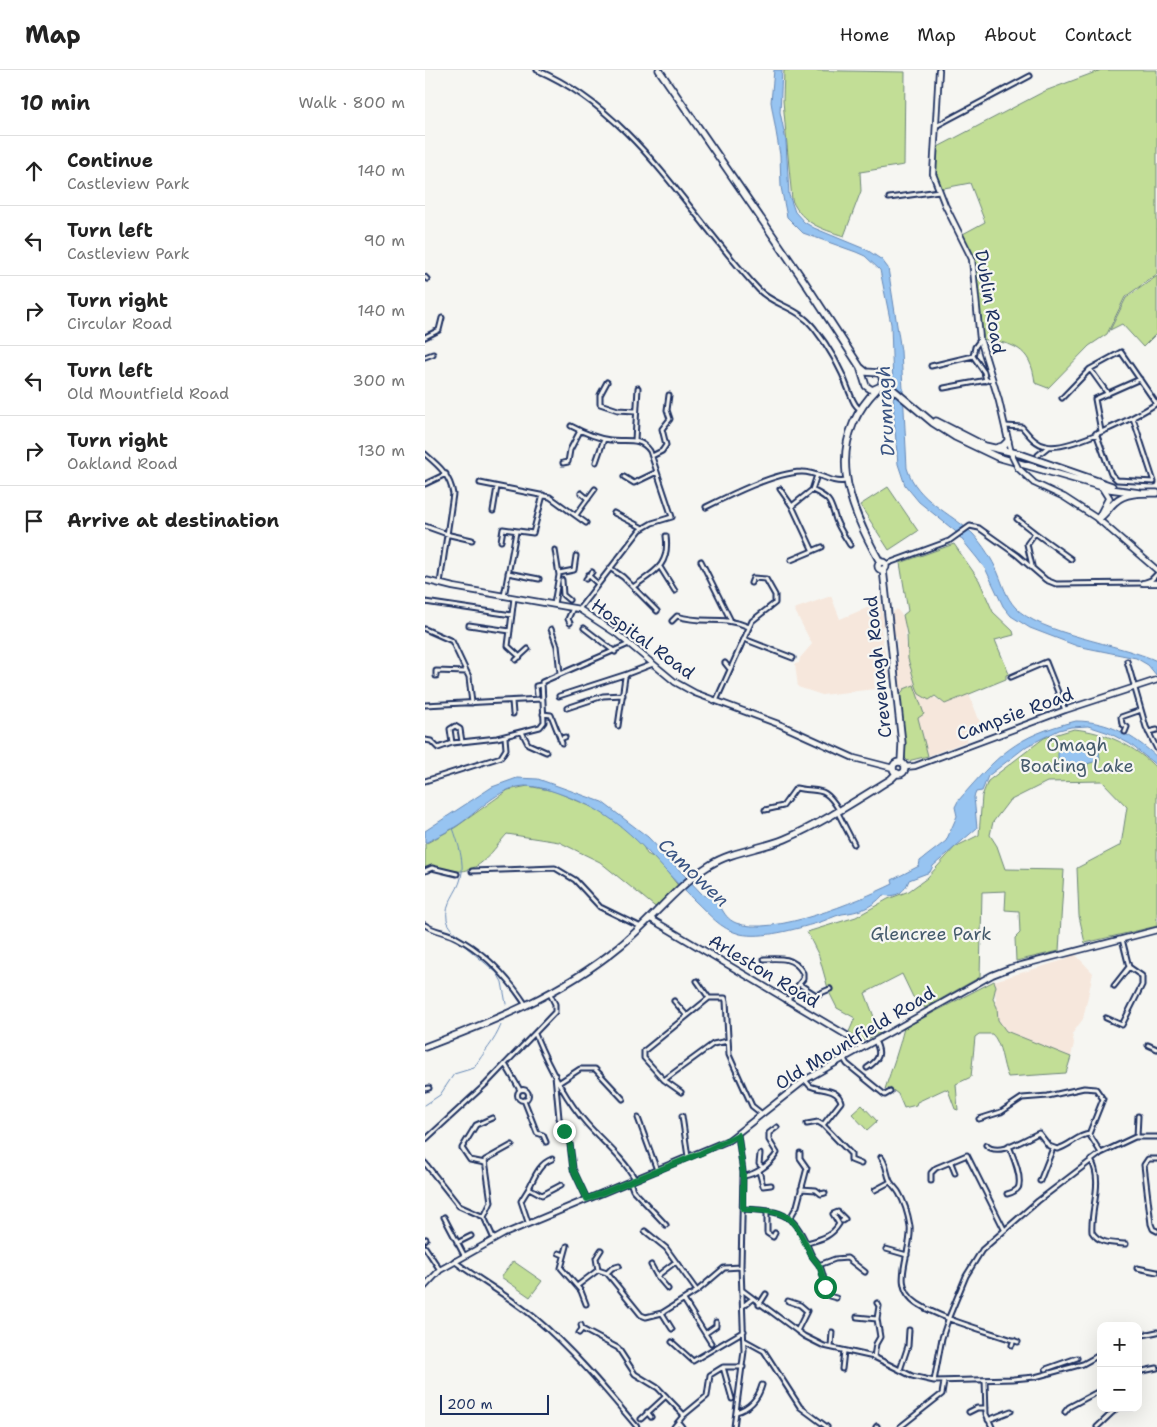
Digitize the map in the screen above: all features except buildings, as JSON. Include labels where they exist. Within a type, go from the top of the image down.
[{"type":"highway","points":[[659,70],[804,281],[860,367],[867,387],[880,386],[889,388],[912,408],[955,437],[997,457],[1125,492],[1157,493]]},
{"type":"highway","points":[[860,367],[870,372],[879,373],[880,386]]},
{"type":"highway","points":[[864,379],[870,372]]},
{"type":"highway","name":"Crevenagh Road","points":[[880,386],[867,399],[861,410],[846,451],[846,481],[857,521],[883,565],[903,764]]},
{"type":"highway","name":"Crevenagh Road","points":[[867,387],[867,399]]},
{"type":"highway","points":[[919,413],[991,448],[1103,482],[1125,492]]},
{"type":"highway","points":[[991,448],[1000,448],[1008,441]]},
{"type":"highway","points":[[1098,519],[1109,498],[1101,486]]},
{"type":"highway","points":[[1098,519],[1105,514],[1115,501],[1125,496],[1140,493]]},
{"type":"highway","points":[[425,1047],[526,1006],[550,994],[611,953],[651,919],[689,880],[718,860],[786,839],[838,810],[897,773],[903,773],[903,764],[897,762],[893,768],[897,773]]},
{"type":"street","points":[[537,70],[562,81],[588,97],[647,154],[760,291],[796,310],[813,327],[841,369],[855,406],[861,410]]},
{"type":"street","name":"Dublin Road","points":[[939,70],[933,174],[939,191],[972,259],[980,340],[1005,426],[1011,455],[1018,468],[1034,483],[1073,502],[1098,519]]},
{"type":"street","points":[[935,126],[1030,76]]},
{"type":"street","points":[[889,198],[939,191]]},
{"type":"street","points":[[425,337],[439,330],[442,318]]},
{"type":"street","points":[[980,340],[975,347],[973,356],[984,372],[986,382]]},
{"type":"street","points":[[1038,455],[1048,447],[1066,444],[1133,418],[1157,403],[1121,352],[1090,369],[1063,398]]},
{"type":"street","points":[[425,357],[433,354]]},
{"type":"street","points":[[931,366],[973,356]]},
{"type":"street","points":[[1090,369],[1108,394]]},
{"type":"street","points":[[944,388],[986,382],[992,379]]},
{"type":"street","points":[[1101,431],[1095,400],[1140,379]]},
{"type":"street","points":[[607,382],[599,394],[600,404],[618,410],[635,411]]},
{"type":"street","points":[[635,440],[635,411],[638,388]]},
{"type":"street","points":[[652,456],[661,451],[666,445],[662,429],[670,419],[667,410],[669,395]]},
{"type":"street","points":[[1096,433],[1111,474],[1117,480],[1154,482],[1133,418]]},
{"type":"street","points":[[571,426],[604,439],[635,440],[647,446],[672,517],[643,528],[579,609]]},
{"type":"street","points":[[1005,426],[1022,427],[1035,441],[1048,447]]},
{"type":"street","points":[[563,463],[568,462],[570,450],[580,430]]},
{"type":"street","points":[[596,462],[604,439]]},
{"type":"street","points":[[425,454],[446,474],[451,483],[453,494],[440,584]]},
{"type":"street","points":[[624,477],[634,483],[657,472]]},
{"type":"street","points":[[706,508],[761,482],[801,472],[817,475],[833,482],[846,481]]},
{"type":"street","points":[[425,484],[446,474]]},
{"type":"street","points":[[792,506],[812,490],[817,475]]},
{"type":"street","points":[[480,484],[543,494],[586,523]]},
{"type":"street","points":[[493,511],[497,487]]},
{"type":"street","points":[[576,515],[595,489]]},
{"type":"street","points":[[780,489],[792,506],[813,551]]},
{"type":"street","points":[[812,490],[823,495],[833,504],[837,521],[850,545]]},
{"type":"street","points":[[581,493],[588,498]]},
{"type":"street","points":[[501,541],[503,529],[533,533],[543,494]]},
{"type":"street","points":[[614,513],[643,528]]},
{"type":"street","points":[[1017,519],[1071,559]]},
{"type":"street","points":[[1098,519],[1157,572],[1151,580],[1143,583]]},
{"type":"street","points":[[425,526],[472,540]]},
{"type":"street","points":[[883,565],[953,539],[966,527],[970,526],[979,528],[1032,567],[1046,580],[1062,585],[1157,583]]},
{"type":"street","points":[[504,596],[516,532]]},
{"type":"street","points":[[1032,567],[1027,544],[1035,532]]},
{"type":"street","points":[[633,588],[660,567],[666,554],[667,536]]},
{"type":"street","points":[[791,560],[822,547]]},
{"type":"street","points":[[554,604],[559,573],[555,550]]},
{"type":"street","points":[[559,573],[574,570],[577,562],[576,556]]},
{"type":"street","points":[[701,561],[730,620]]},
{"type":"street","points":[[660,567],[675,591]]},
{"type":"street","points":[[610,568],[657,611]]},
{"type":"street","points":[[592,572],[587,577],[598,584]]},
{"type":"street","points":[[508,573],[539,578]]},
{"type":"street","points":[[715,701],[752,621],[771,608],[776,601],[766,579],[753,578],[751,584]]},
{"type":"street","name":"Hospital Road","points":[[425,580],[579,609],[630,644],[675,682],[715,701],[781,725],[854,758],[893,768]]},
{"type":"street","points":[[562,580],[563,594],[569,600]]},
{"type":"street","points":[[556,590],[562,590]]},
{"type":"street","points":[[514,598],[508,646],[512,652],[520,657]]},
{"type":"street","points":[[425,602],[512,615]]},
{"type":"street","points":[[570,624],[568,619],[573,608]]},
{"type":"street","points":[[672,621],[677,616],[692,621],[730,620],[749,627]]},
{"type":"street","points":[[469,625],[510,631]]},
{"type":"street","points":[[584,628],[615,652]]},
{"type":"street","points":[[425,629],[452,641],[467,672],[472,703]]},
{"type":"street","points":[[551,629],[557,646],[559,673]]},
{"type":"street","points":[[744,639],[793,658]]},
{"type":"street","points":[[537,695],[536,686],[541,685],[545,679],[615,652],[630,644]]},
{"type":"street","points":[[516,660],[528,649]]},
{"type":"street","points":[[1127,661],[1148,732],[1152,743],[1157,749]]},
{"type":"street","points":[[1011,677],[1046,662],[1065,710]]},
{"type":"street","points":[[725,663],[729,668]]},
{"type":"street","points":[[559,696],[653,664]]},
{"type":"street","points":[[436,676],[436,671],[467,672]]},
{"type":"street","points":[[618,726],[627,674]]},
{"type":"street","name":"Campsie Road","points":[[903,764],[941,756],[1065,710],[1156,680]]},
{"type":"street","points":[[425,740],[431,741],[438,748],[452,743],[505,737],[543,725],[541,685]]},
{"type":"street","points":[[567,708],[603,696],[623,695]]},
{"type":"street","points":[[425,705],[542,699]]},
{"type":"street","points":[[512,701],[513,714]]},
{"type":"street","points":[[1125,732],[1127,727],[1123,724],[1121,717],[1141,710]]},
{"type":"street","points":[[543,714],[551,714],[561,741],[565,737]]},
{"type":"street","points":[[452,743],[450,729],[455,726],[460,729],[462,742]]},
{"type":"street","points":[[1148,732],[1157,730]]},
{"type":"street","points":[[522,732],[528,744],[546,752]]},
{"type":"street","points":[[425,782],[501,757],[506,749],[505,737]]},
{"type":"street","points":[[765,810],[783,806],[796,788],[823,790],[828,794],[838,810],[854,844]]},
{"type":"street","points":[[425,871],[431,868],[457,874]]},
{"type":"street","points":[[472,871],[555,868],[575,880],[600,907],[641,927]]},
{"type":"street","name":"Arleston Road","points":[[651,919],[853,1039],[861,1047]]},
{"type":"street","points":[[425,925],[434,931],[456,937],[495,966],[526,1006]]},
{"type":"street","name":"Old Mountfield Road","points":[[425,1286],[440,1270],[454,1261],[528,1222],[635,1180],[738,1135],[805,1080],[992,974],[1157,930]]},
{"type":"street","points":[[1106,1018],[1122,1025],[1142,985],[1142,976],[1129,967],[1122,939]]},
{"type":"street","points":[[764,959],[786,958],[793,962],[803,973],[803,979],[787,1001]]},
{"type":"street","points":[[1114,986],[1129,967]]},
{"type":"street","points":[[697,981],[709,998]]},
{"type":"street","points":[[799,984],[815,995],[830,989]]},
{"type":"street","points":[[425,1140],[505,1064],[555,1012],[555,1004],[550,994]]},
{"type":"street","points":[[681,1092],[664,1080],[644,1058],[644,1051],[709,998],[721,997],[726,1001],[729,1055],[733,1068],[752,1106],[762,1114]]},
{"type":"street","points":[[673,1001],[687,1016]]},
{"type":"street","points":[[535,1034],[555,1075],[586,1122],[629,1169],[635,1180]]},
{"type":"street","points":[[867,1068],[878,1060],[880,1054],[875,1040]]},
{"type":"street","points":[[664,1080],[713,1044],[728,1041]]},
{"type":"street","points":[[1148,1045],[1157,1049]]},
{"type":"street","points":[[843,1058],[868,1083],[885,1095],[890,1092]]},
{"type":"street","points":[[505,1064],[521,1090],[519,1098],[524,1100],[537,1133],[543,1135],[546,1142]]},
{"type":"street","points":[[560,1082],[580,1069],[595,1069],[623,1100]]},
{"type":"street","points":[[555,1075],[559,1118],[570,1144],[573,1169],[587,1199]]},
{"type":"street","points":[[805,1080],[810,1086],[835,1093],[840,1097],[841,1102],[838,1109],[823,1125]]},
{"type":"street","points":[[979,1119],[1001,1112],[1022,1098],[1048,1096],[1084,1088],[1096,1088],[1103,1099],[1089,1134]]},
{"type":"street","points":[[521,1090],[528,1091],[528,1097],[524,1100]]},
{"type":"street","points":[[682,1116],[688,1158]]},
{"type":"street","points":[[1137,1137],[1138,1116]]},
{"type":"street","points":[[485,1163],[470,1160],[461,1148],[476,1126],[492,1118]]},
{"type":"street","points":[[638,1118],[657,1170]]},
{"type":"street","points":[[807,1124],[818,1122],[823,1125],[851,1154],[851,1160],[861,1164]]},
{"type":"street","points":[[743,1176],[759,1171],[777,1153],[769,1140],[769,1133],[777,1127]]},
{"type":"street","points":[[986,1145],[994,1150],[1009,1146],[1039,1132],[1053,1148],[1062,1148],[1075,1138],[1089,1134]]},
{"type":"street","points":[[1089,1134],[1101,1152]]},
{"type":"street","points":[[734,1427],[743,1367],[744,1340],[741,1267],[743,1176],[738,1135]]},
{"type":"street","points":[[934,1381],[940,1346],[949,1317],[967,1276],[982,1250],[1004,1229],[1101,1152],[1137,1137],[1157,1137]]},
{"type":"street","points":[[484,1217],[491,1202],[485,1163],[489,1157],[512,1146]]},
{"type":"street","points":[[1007,1194],[1017,1189],[1019,1185],[1015,1163],[1009,1146]]},
{"type":"street","points":[[1040,1181],[1053,1148]]},
{"type":"street","points":[[791,1218],[797,1206],[807,1168],[800,1158],[800,1153]]},
{"type":"street","points":[[760,1154],[759,1164],[762,1167]]},
{"type":"street","points":[[931,1181],[931,1173],[936,1168],[967,1155],[1004,1229]]},
{"type":"street","points":[[881,1157],[887,1166],[890,1182],[899,1193],[906,1208],[910,1228],[902,1280],[906,1293],[917,1303],[949,1317],[1016,1341],[1012,1345]]},
{"type":"street","points":[[528,1222],[521,1201],[539,1168],[544,1162],[552,1159]]},
{"type":"street","points":[[1157,1160],[1149,1159],[1144,1165],[1151,1224],[1153,1230],[1157,1231]]},
{"type":"street","points":[[1091,1160],[1096,1168],[1097,1179],[1091,1223],[1092,1232],[1095,1238],[1102,1241],[1125,1244]]},
{"type":"street","points":[[951,1162],[955,1174]]},
{"type":"street","points":[[425,1163],[459,1206],[484,1217],[495,1239]]},
{"type":"street","points":[[759,1171],[763,1186],[771,1186]]},
{"type":"street","points":[[630,1182],[633,1190],[665,1225]]},
{"type":"street","points":[[875,1190],[890,1182]]},
{"type":"street","points":[[529,1188],[542,1195],[550,1193],[561,1185]]},
{"type":"street","points":[[801,1189],[816,1190],[821,1194],[825,1193]]},
{"type":"street","points":[[743,1209],[767,1211],[791,1218],[798,1226],[807,1243],[811,1256],[819,1265],[829,1296],[836,1298]]},
{"type":"street","points":[[767,1211],[767,1233],[773,1237],[775,1233]]},
{"type":"street","points":[[807,1243],[829,1236],[836,1229],[839,1224],[833,1214],[838,1212],[843,1214],[845,1218],[842,1221]]},
{"type":"street","points":[[444,1217],[464,1256]]},
{"type":"street","points":[[645,1231],[666,1248],[674,1263],[697,1291]]},
{"type":"street","points":[[457,1243],[471,1236]]},
{"type":"street","points":[[567,1246],[561,1268],[585,1297],[586,1304]]},
{"type":"street","points":[[425,1247],[440,1270]]},
{"type":"street","points":[[885,1249],[907,1255]]},
{"type":"street","points":[[598,1270],[597,1258],[601,1250]]},
{"type":"street","points":[[559,1253],[564,1255]]},
{"type":"street","points":[[819,1265],[835,1259],[847,1258],[865,1272]]},
{"type":"street","points":[[454,1261],[513,1301],[554,1335],[579,1358],[637,1427]]},
{"type":"street","points":[[657,1276],[674,1263]]},
{"type":"street","points":[[651,1265],[668,1289]]},
{"type":"street","points":[[607,1273],[612,1268],[619,1266]]},
{"type":"street","points":[[598,1270],[607,1273],[641,1315],[655,1316],[697,1291],[724,1268],[741,1267]]},
{"type":"street","points":[[1137,1268],[1157,1272]]},
{"type":"street","points":[[577,1286],[598,1270]]},
{"type":"street","points":[[742,1290],[759,1305],[797,1331],[831,1348],[875,1357],[912,1376],[934,1381],[1013,1380],[1063,1371],[1083,1364],[1097,1356]]},
{"type":"street","points":[[759,1305],[766,1294]]},
{"type":"street","points":[[743,1306],[752,1299]]},
{"type":"street","points":[[684,1300],[711,1343]]},
{"type":"street","points":[[789,1301],[800,1305],[807,1311],[797,1331]]},
{"type":"street","points":[[875,1357],[876,1344],[880,1337],[877,1320],[879,1306],[877,1303]]},
{"type":"street","points":[[662,1313],[672,1329]]},
{"type":"street","points":[[857,1317],[877,1320]]},
{"type":"street","points":[[706,1333],[716,1326],[716,1322]]},
{"type":"street","points":[[579,1333],[582,1327],[618,1348],[635,1374],[658,1388],[684,1415]]},
{"type":"street","points":[[900,1370],[908,1346],[909,1330]]},
{"type":"street","points":[[672,1342],[693,1361],[744,1331]]},
{"type":"street","points":[[831,1348],[832,1332]]},
{"type":"street","points":[[1142,1335],[1157,1332]]},
{"type":"street","points":[[744,1340],[764,1352],[800,1407],[827,1427]]},
{"type":"street","points":[[842,1369],[844,1351]]},
{"type":"street","points":[[1046,1369],[1077,1358]]},
{"type":"street","points":[[1060,1363],[1063,1371]]},
{"type":"street","points":[[674,1427],[684,1415],[706,1397],[708,1379],[723,1367],[743,1367]]},
{"type":"street","points":[[723,1367],[730,1397]]},
{"type":"street","points":[[1142,1371],[1157,1368]]},
{"type":"street","points":[[985,1380],[986,1408],[988,1420],[992,1427]]},
{"type":"street","points":[[900,1427],[942,1394],[944,1382]]},
{"type":"street","points":[[735,1412],[745,1408],[757,1399],[762,1385]]},
{"type":"street","points":[[1065,1412],[1069,1407],[1097,1393]]},
{"type":"street","points":[[641,1419],[665,1396]]},
{"type":"street","points":[[969,1412],[977,1408],[986,1408]]},
{"type":"street","points":[[988,1420],[1011,1411]]},
{"type":"street","points":[[647,1412],[651,1417]]},
{"type":"street","points":[[1097,1427],[1113,1412]]},
{"type":"street","points":[[678,1422],[682,1427]]},
{"type":"shaded area","points":[[831,596],[840,619],[881,602],[884,625],[881,628],[882,638],[890,678],[887,679],[883,670],[874,674],[875,689],[822,695],[798,687],[795,664],[799,663],[800,658],[812,644],[794,609]]},
{"type":"shaded area","points":[[897,609],[904,618],[908,659],[916,686],[945,704],[969,694],[985,735],[982,732],[968,736],[967,741],[928,756],[918,718],[914,686],[899,693],[897,638],[894,636],[891,614]]},
{"type":"shaded area","points":[[1074,953],[1093,973],[1083,1019],[1072,1034],[1074,1043],[1071,1057],[1006,1031],[998,1020],[994,981],[1064,960]]},
{"type":"green space","points":[[784,70],[905,72],[904,165],[860,172],[861,191],[844,236],[820,228],[807,220],[796,208],[792,200],[783,101]]},
{"type":"green space","points":[[1101,70],[1157,70],[1157,274],[1125,297],[1107,334],[1089,346],[1048,388],[1035,383],[1029,361],[1018,349],[1002,342],[980,339],[974,270],[961,235],[985,222],[970,183],[939,189],[935,182],[934,149],[1045,91]]},
{"type":"green space","points":[[1157,276],[1157,333],[1143,347],[1122,324],[1110,330],[1126,298]]},
{"type":"green space","points":[[888,487],[918,531],[889,550],[860,505]]},
{"type":"green space","points":[[954,544],[979,580],[993,612],[1013,631],[1014,635],[995,640],[1009,674],[1006,675],[1006,679],[945,704],[935,696],[929,700],[919,694],[916,686],[908,659],[907,634],[903,615],[908,611],[900,563]]},
{"type":"green space","points":[[914,685],[924,714],[918,718],[928,756],[908,761],[905,758],[899,697],[904,689]]},
{"type":"green space","points":[[1074,729],[1097,733],[1119,741],[1140,753],[1157,769],[1157,926],[1085,943],[1079,916],[1077,868],[1121,845],[1127,807],[1102,781],[1047,782],[1009,801],[993,822],[990,835],[997,846],[1005,869],[1064,870],[1059,951],[1016,961],[1015,938],[1020,933],[1019,911],[1005,910],[1006,891],[982,892],[980,977],[925,1008],[913,997],[902,974],[865,993],[880,1033],[863,1041],[848,1034],[855,1018],[837,1008],[829,992],[819,956],[807,932],[856,917],[888,899],[909,891],[927,878],[955,847],[979,835],[982,796],[988,781],[1044,738]]},
{"type":"green space","points":[[528,786],[554,791],[604,812],[642,844],[647,854],[657,859],[680,888],[659,910],[600,862],[559,842],[507,834],[486,859],[473,868],[465,871],[425,869],[425,844],[456,827],[508,790]]},
{"type":"green space","points":[[994,981],[996,986],[993,999],[997,1007],[998,1020],[1006,1031],[1071,1057],[1066,1073],[1008,1077],[1000,1048],[995,1038],[992,1034],[979,1034],[975,1037],[971,1077],[956,1084],[958,1110],[955,1109],[948,1090],[945,1089],[917,1102],[916,1105],[904,1108],[898,1094],[890,1088],[885,1089],[904,1028]]},
{"type":"green space","points":[[862,1105],[877,1121],[867,1130],[852,1114]]},
{"type":"green space","points":[[513,1261],[542,1281],[530,1297],[501,1277]]},
{"type":"water","points":[[774,70],[782,70],[780,112],[786,141],[789,195],[795,212],[804,222],[814,228],[867,250],[882,260],[888,268],[901,351],[907,468],[918,489],[926,498],[977,538],[993,563],[1009,599],[1015,607],[1042,624],[1157,661],[1157,676],[1148,665],[1136,658],[1077,646],[1030,628],[1011,616],[1003,606],[986,570],[977,558],[955,531],[919,502],[905,485],[898,464],[894,419],[891,324],[880,270],[865,256],[803,233],[787,217],[781,187],[780,155],[771,102]]},
{"type":"water","points":[[1076,721],[1110,727],[1130,736],[1157,757],[1157,766],[1130,744],[1109,733],[1088,726],[1059,730],[1027,746],[988,776],[982,791],[976,792],[974,797],[977,828],[933,866],[930,872],[909,880],[905,888],[896,895],[883,895],[864,909],[779,933],[749,935],[727,929],[710,916],[622,828],[587,805],[546,789],[525,786],[505,791],[463,822],[425,843],[425,831],[492,787],[517,778],[538,779],[602,802],[648,837],[703,895],[715,900],[727,916],[736,923],[752,926],[793,921],[838,908],[878,891],[893,884],[892,880],[919,866],[920,861],[946,841],[957,816],[955,807],[958,801],[997,759],[1009,749],[1037,733]]},
{"type":"water","points":[[1093,743],[1099,748],[1100,760],[1087,764],[1088,769],[1083,772],[1067,770],[1058,761],[1058,753],[1063,748]]},
{"type":"waterway","points":[[453,828],[460,853],[462,872],[447,908],[447,919],[449,925],[459,938]]},
{"type":"waterway","points":[[460,942],[497,973],[502,982],[506,1004]]},
{"type":"waterway","points":[[425,1105],[440,1095],[454,1074],[474,1068],[501,1025]]},
{"type":"route","points":[[564,1131],[570,1144],[573,1169],[587,1199],[701,1153],[738,1135],[743,1172],[743,1209],[769,1211],[791,1218],[804,1236],[811,1256],[819,1265],[825,1287]]},
{"type":"water label","name":"Drumragh","points":[[885,411]]},
{"type":"water label","name":"Camowen","points":[[694,872]]},
{"type":"park label","name":"Omagh Boating Lake","points":[[1077,755]]},
{"type":"park label","name":"Glencree Park","points":[[931,934]]}]
